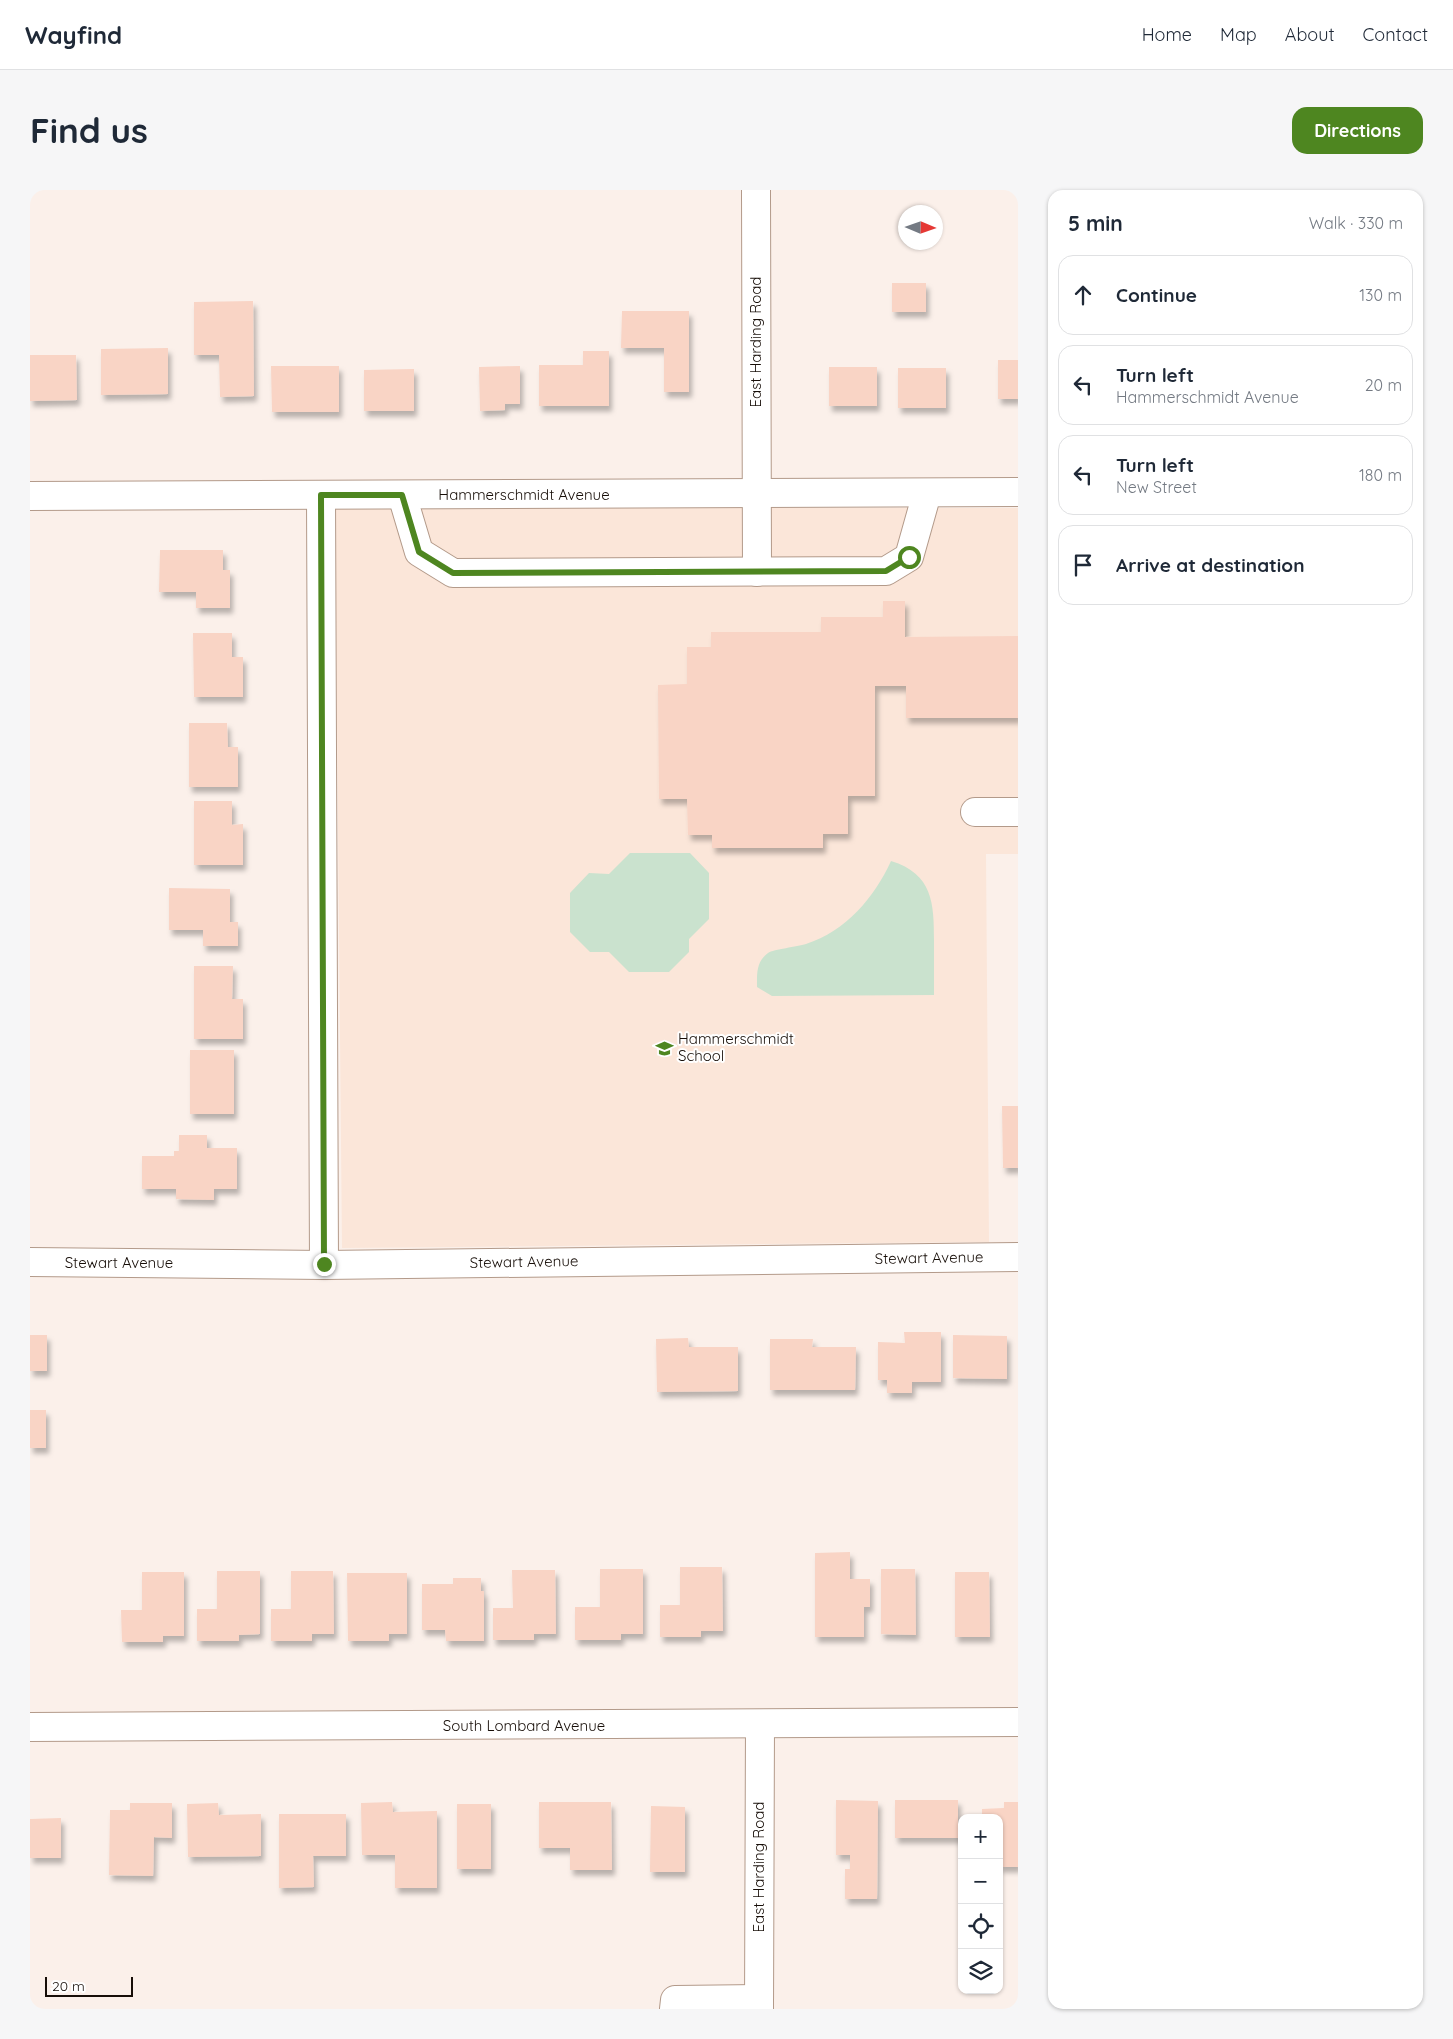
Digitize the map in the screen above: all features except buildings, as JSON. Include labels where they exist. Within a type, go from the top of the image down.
[{"type":"street","name":"East Harding Road","points":[[756,190],[757,572]]},
{"type":"street","name":"Hammerschmidt Avenue","points":[[30,496],[1018,492]]},
{"type":"street","points":[[402,495],[419,552],[453,573],[757,572],[886,571],[909,557],[927,493]]},
{"type":"street","points":[[321,495],[324,1264]]},
{"type":"street","points":[[975,812],[1018,812]]},
{"type":"street","name":"Stewart Avenue","points":[[30,1262],[324,1264],[1018,1257]]},
{"type":"street","name":"South Lombard Avenue","points":[[30,1727],[760,1725],[1018,1722]]},
{"type":"street","name":"East Harding Road","points":[[759,2004],[760,1725]]},
{"type":"street","points":[[674,2009],[675,2000],[759,2004]]},
{"type":"shaded area","name":"Hammerschmidt School","points":[[335,508],[1018,508],[1018,854],[986,854],[989,1242],[342,1248]]},
{"type":"green space","points":[[630,853],[690,853],[709,873],[709,919],[689,939],[689,952],[669,972],[629,972],[609,952],[590,952],[570,932],[570,893],[589,873],[609,874]]},
{"type":"green space","points":[[891,861],[915,874],[923,882],[928,892],[934,927],[934,995],[772,996],[757,987],[759,964],[768,953],[802,945],[834,931],[846,922],[867,900]]},
{"type":"place","name":"Hammerschmidt School","points":[[664,1048]]},
{"type":"route","points":[[324,1264],[321,495],[402,495],[419,552],[453,573],[886,571],[909,557]]}]
